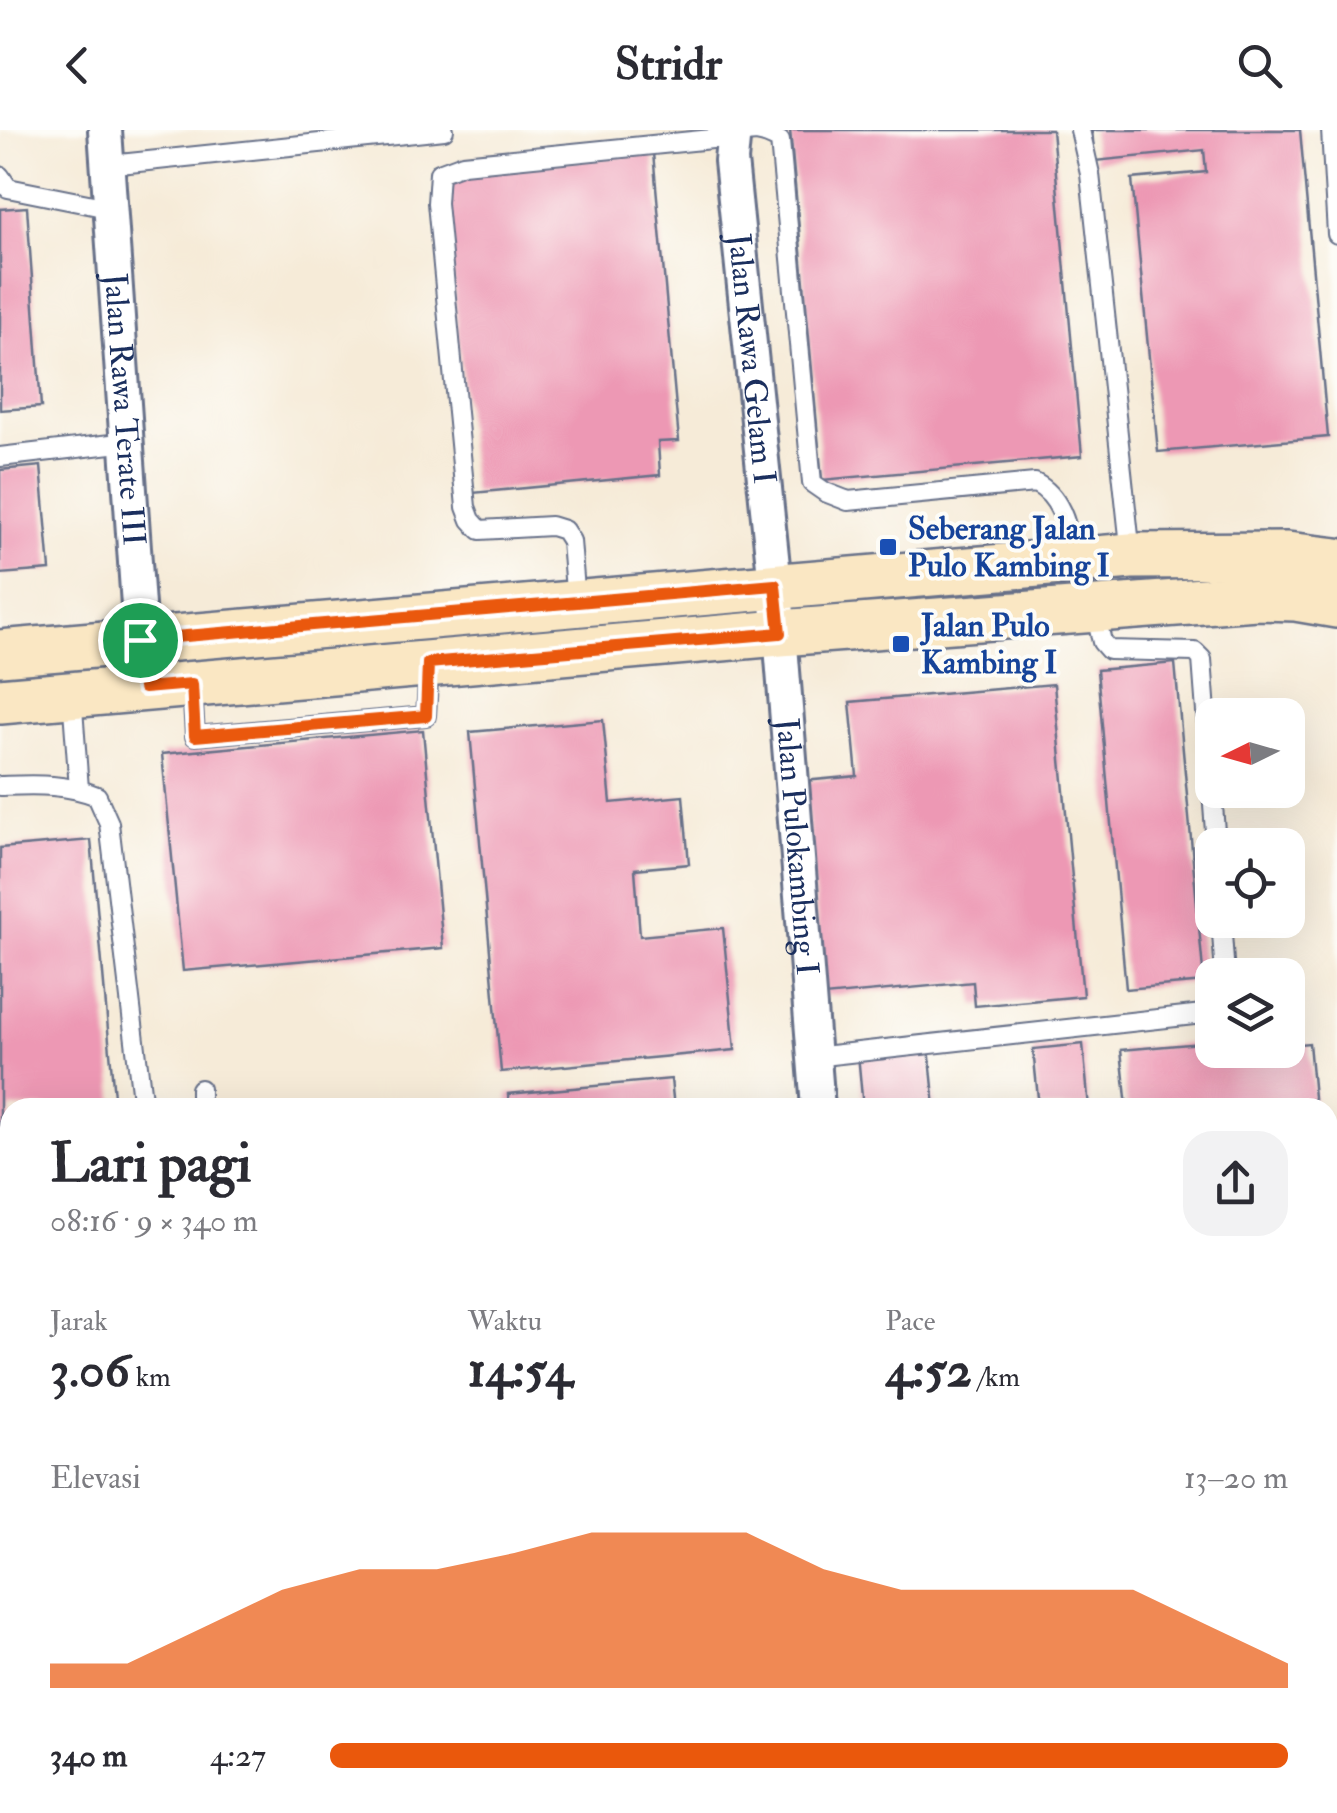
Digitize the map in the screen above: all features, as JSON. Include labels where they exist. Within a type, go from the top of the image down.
[{"type":"street","name":"Jalan Rawa Terate III","points":[[105,130],[144,688]]},
{"type":"street","name":"Jalan Rawa Gelam I","points":[[733,134],[731,161],[775,585]]},
{"type":"street","points":[[0,652],[1131,556],[1287,554],[1337,561]]},
{"type":"street","name":"Jalan Pulokambing I","points":[[775,585],[817,1098]]},
{"type":"street","points":[[0,701],[780,633],[1256,597],[1337,605]]},
{"type":"lane","points":[[110,165],[444,130]]},
{"type":"lane","points":[[576,604],[571,541],[564,530],[551,526],[480,530],[470,520],[466,508],[436,203],[439,172],[463,164],[750,130],[763,130],[780,141],[812,482],[824,492],[848,501],[1035,483],[1056,499],[1076,560]]},
{"type":"lane","points":[[1080,130],[1090,174],[1131,556]]},
{"type":"lane","points":[[1332,130],[1337,234]]},
{"type":"lane","points":[[0,176],[8,188],[113,209]]},
{"type":"lane","points":[[0,457],[128,442]]},
{"type":"lane","points":[[1095,612],[1102,642],[1109,650],[1195,652],[1202,660],[1215,828]]},
{"type":"lane","points":[[72,696],[79,789]]},
{"type":"lane","points":[[0,786],[44,784],[79,789],[97,796],[110,823],[142,1098]]},
{"type":"lane","points":[[813,1056],[1195,1015]]},
{"type":"building","points":[[790,130],[1052,130],[1082,456],[822,480]]},
{"type":"building","points":[[1092,130],[1300,130],[1328,437],[1158,452],[1132,179],[1206,172],[1204,150],[1095,161]]},
{"type":"building","points":[[653,153],[679,441],[658,442],[660,475],[473,493],[443,173]]},
{"type":"building","points":[[27,207],[41,407],[0,410],[0,209]]},
{"type":"building","points":[[41,466],[50,570],[0,574],[0,470]]},
{"type":"building","points":[[1175,663],[1195,883],[1195,938],[1200,938],[1202,958],[1195,958],[1195,983],[1126,989],[1097,670]]},
{"type":"building","points":[[1054,684],[1083,996],[975,1006],[973,982],[824,996],[804,781],[857,776],[850,702]]},
{"type":"building","points":[[603,720],[611,803],[683,796],[689,864],[635,869],[640,936],[723,928],[735,1050],[501,1072],[470,732]]},
{"type":"building","points":[[423,730],[443,948],[183,971],[162,754]]},
{"type":"building","points":[[91,840],[114,1098],[0,1098],[0,848]]},
{"type":"building","points":[[1195,1043],[1195,1068],[1305,1068],[1305,1043],[1309,1043],[1314,1098],[1126,1098],[1121,1050]]},
{"type":"building","points":[[1083,1044],[1088,1098],[1038,1098],[1033,1049]]},
{"type":"building","points":[[929,1047],[934,1098],[862,1098],[858,1054]]},
{"type":"building","points":[[671,1079],[673,1098],[508,1098],[508,1094]]},
{"type":"place","name":"Seberang Jalan Pulo Kambing I","points":[[888,547]]},
{"type":"place","name":"Jalan Pulo Kambing I","points":[[901,644]]},
{"type":"route","points":[[775,585],[780,633],[428,663],[426,716],[195,736],[192,684],[144,688],[140,640],[775,585]]}]
